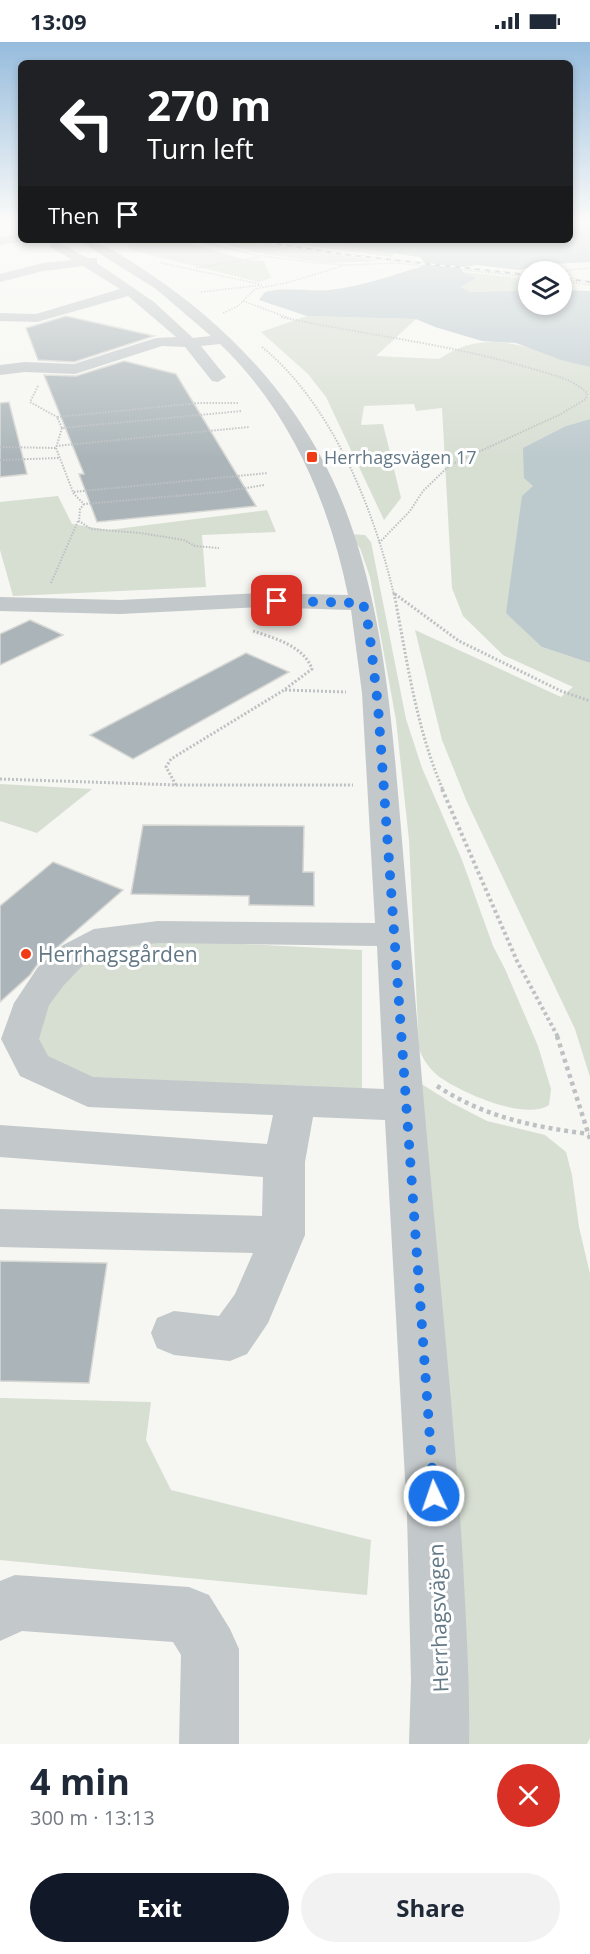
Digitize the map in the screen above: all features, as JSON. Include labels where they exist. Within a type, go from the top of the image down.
[{"type":"street","points":[[0,317],[38,318],[97,300]]},
{"type":"street","points":[[142,300],[161,314],[218,377]]},
{"type":"street","name":"Herrhagsvägen","points":[[182,300],[223,326],[277,400],[315,462],[344,534],[378,598],[376,692],[403,1092],[433,1473],[441,1703],[439,1744]]},
{"type":"street","points":[[0,370],[36,367],[75,369],[161,341],[189,343],[223,326]]},
{"type":"street","points":[[21,350],[36,367]]},
{"type":"street","points":[[0,604],[120,607],[260,600],[378,598]]},
{"type":"street","points":[[393,935],[158,932],[106,937],[75,953],[51,976],[32,1003],[10,1042],[34,1066],[88,1092],[296,1099],[403,1092]]},
{"type":"street","points":[[174,1333],[230,1339],[252,1308],[283,1235],[284,1162],[296,1099]]},
{"type":"street","points":[[0,1141],[284,1162]]},
{"type":"street","points":[[0,1228],[283,1235]]},
{"type":"street","points":[[0,1613],[15,1603],[189,1615],[210,1648],[208,1744]]},
{"type":"path","points":[[223,326],[243,301],[282,317],[394,336],[506,361],[577,383],[587,393],[586,399],[561,414],[450,465],[423,491],[410,511],[379,543]]},
{"type":"path","points":[[36,367],[38,386],[30,402],[57,417],[199,403],[238,403]]},
{"type":"path","points":[[62,429],[242,411]]},
{"type":"path","points":[[57,417],[62,429],[56,447],[59,458],[73,492],[84,504]]},
{"type":"path","points":[[0,447],[56,447],[249,427]]},
{"type":"path","points":[[0,460],[59,458]]},
{"type":"path","points":[[73,492],[268,473]]},
{"type":"path","points":[[27,606],[43,598],[47,591],[79,521],[80,509],[84,504],[210,493],[264,485]]},
{"type":"path","points":[[79,521],[91,530],[151,535],[184,540],[195,546],[219,548]]},
{"type":"path","points":[[378,598],[561,691],[590,701]]},
{"type":"path","points":[[398,614],[419,720],[434,768],[517,961],[561,1044],[589,1136],[525,1126],[483,1112],[452,1097],[428,1080],[403,1092]]},
{"type":"path","points":[[177,785],[166,767],[171,759],[306,676],[312,669],[312,666],[290,646],[253,631]]},
{"type":"path","points":[[284,690],[376,692]]},
{"type":"path","points":[[0,779],[177,785],[383,784]]},
{"type":"shaded area","points":[[260,300],[518,300],[518,315],[572,315],[572,300],[590,300],[590,367],[561,360],[516,343],[482,341],[416,319],[307,316]]},
{"type":"shaded area","points":[[307,316],[416,319],[376,356],[439,359],[458,348],[477,343],[496,342],[514,344],[590,367],[590,419],[566,426],[534,486],[542,647],[590,663],[590,1077],[575,1029],[467,802],[442,740],[415,630],[561,697],[573,687],[503,655],[463,616],[452,588],[442,408],[416,411],[414,404],[364,406],[361,425],[383,424],[401,498],[384,520],[326,397],[308,374],[261,332]]},
{"type":"shaded area","points":[[590,419],[590,663],[542,647],[506,613],[522,496],[533,486],[524,478],[523,448],[566,426]]},
{"type":"shaded area","points":[[58,496],[72,524],[108,530],[267,510],[276,532],[202,535],[206,587],[13,596],[0,550],[0,502]]},
{"type":"shaded area","points":[[349,534],[365,535],[371,542],[406,719],[422,768],[462,860],[493,946],[538,1046],[551,1089],[549,1105],[538,1109],[525,1110],[510,1107],[464,1091],[434,1072],[419,1049],[409,840],[396,720],[370,577],[360,548]]},
{"type":"shaded area","points":[[0,784],[92,789],[37,833],[0,821]]},
{"type":"shaded area","points":[[143,939],[362,950],[362,1090],[89,1078],[41,1059],[37,1019],[87,954]]},
{"type":"shaded area","points":[[420,1083],[487,1121],[545,1135],[566,1152],[572,1175],[579,1227],[590,1274],[590,1738],[587,1744],[457,1744]]},
{"type":"shaded area","points":[[0,1398],[151,1402],[146,1440],[171,1490],[371,1540],[367,1595],[0,1560]]},
{"type":"building","points":[[66,316],[154,336],[74,362],[38,360],[26,328]]},
{"type":"building","points":[[124,361],[176,374],[256,506],[97,522],[79,474],[84,474],[44,375],[76,376]]},
{"type":"building","points":[[9,402],[27,474],[0,477],[0,403]]},
{"type":"building","points":[[30,620],[63,635],[0,665],[0,634]]},
{"type":"building","points":[[246,653],[289,672],[133,759],[90,735]]},
{"type":"building","points":[[143,825],[304,826],[303,872],[314,872],[314,906],[249,905],[249,896],[131,894]]},
{"type":"building","name":"Herrhagsgården","points":[[53,862],[123,890],[37,965],[30,975],[0,1002],[0,906]]},
{"type":"building","points":[[0,1261],[107,1263],[89,1383],[0,1381]]},
{"type":"place","name":"Herrhagsvägen 17","points":[[312,457]]},
{"type":"place","name":"Herrhagsgården","points":[[26,954]]},
{"type":"route","points":[[277,601],[363,603],[369,629],[378,706],[404,1105],[434,1496]]}]
